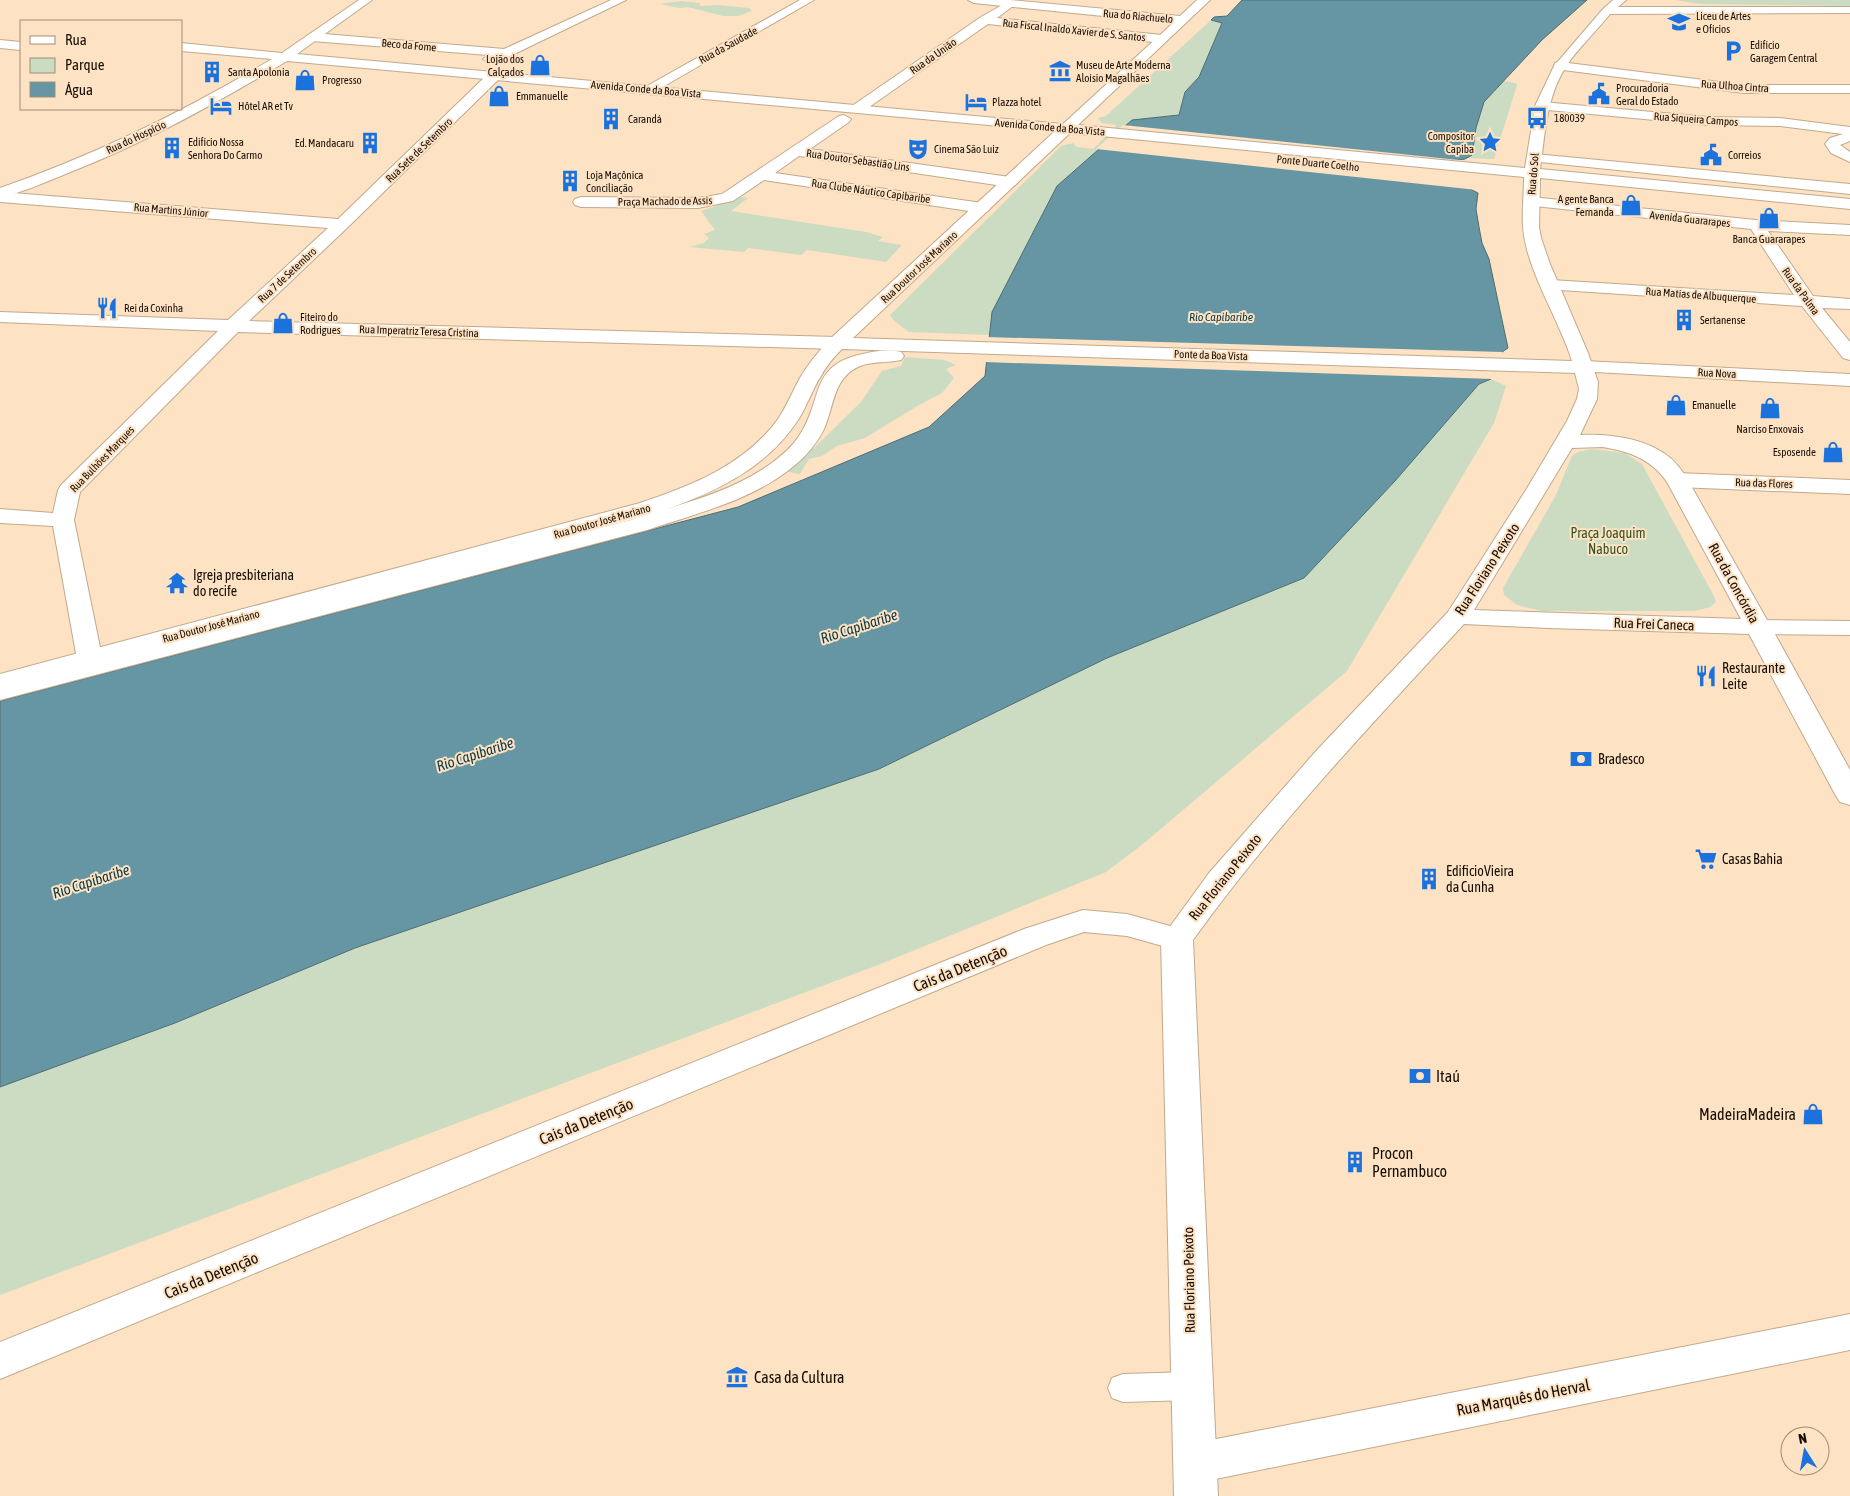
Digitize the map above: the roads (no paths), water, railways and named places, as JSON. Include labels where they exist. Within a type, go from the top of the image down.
[{"type":"street","name":"Rua do Hospício","points":[[1,196],[158,128],[285,56],[366,0]]},
{"type":"street","name":"Beco da Fome","points":[[312,38],[506,53],[620,0]]},
{"type":"street","name":"Rua da Saudade","points":[[647,90],[808,0]]},
{"type":"street","name":"Rua do Riachuelo","points":[[974,0],[1186,17]]},
{"type":"street","name":"Rua do Riachuelo","points":[[1045,0],[1186,17]]},
{"type":"street","name":"Rua Doutor José Mariano","points":[[0,682],[663,504],[700,488],[737,468],[765,448],[787,421],[810,377],[837,343],[1204,0]]},
{"type":"street","name":"Rua do Sol","points":[[1584,367],[1552,285],[1541,264],[1533,238],[1530,227],[1532,179],[1542,106],[1550,85],[1560,66],[1620,0]]},
{"type":"street","points":[[1656,0],[1700,10]]},
{"type":"street","name":"Rua da União","points":[[856,109],[1009,4]]},
{"type":"street","points":[[1608,11],[1850,10]]},
{"type":"street","name":"Rua Fiscal Inaldo Xavier de S. Santos","points":[[985,20],[1162,39]]},
{"type":"street","points":[[0,44],[20,46]]},
{"type":"street","name":"Avenida Conde da Boa Vista","points":[[182,47],[856,109],[1062,133]]},
{"type":"street","name":"Avenida Conde da Boa Vista","points":[[182,60],[844,119],[1108,137]]},
{"type":"street","name":"Rua Ulhoa Cintra","points":[[1560,66],[1744,89],[1850,89]]},
{"type":"street","name":"Rua Sete de Setembro","points":[[342,224],[495,76]]},
{"type":"street","points":[[1744,89],[1766,107],[1780,122]]},
{"type":"street","name":"Rua Siqueira Campos","points":[[1542,106],[1708,121],[1780,122],[1850,131]]},
{"type":"street","name":"Praça Machado de Assis","points":[[581,202],[714,201],[727,198],[844,119]]},
{"type":"street","name":"Ponte Duarte Coelho","points":[[1108,137],[1532,179]]},
{"type":"street","points":[[1850,137],[1834,141],[1832,144],[1836,150],[1850,158]]},
{"type":"street","name":"Rua Doutor Sebastião Lins","points":[[796,151],[1010,182]]},
{"type":"street","name":"Avenida Guararapes","points":[[1535,158],[1850,204]]},
{"type":"street","name":"Rua Clube Náutico Capibaribe","points":[[760,175],[982,208]]},
{"type":"street","name":"Avenida Guararapes","points":[[1532,179],[1850,204]]},
{"type":"street","name":"Rua Martins Júnior","points":[[1,196],[342,224]]},
{"type":"street","name":"Avenida Guararapes","points":[[1531,202],[1756,225],[1850,230]]},
{"type":"street","name":"Rua 7 de Setembro","points":[[233,326],[342,224]]},
{"type":"street","name":"Rua da Palma","points":[[1756,225],[1808,302],[1850,354]]},
{"type":"street","name":"Rua Matias de Albuquerque","points":[[1552,285],[1850,304]]},
{"type":"street","name":"Rua Imperatriz Teresa Cristina","points":[[0,317],[233,326],[837,343]]},
{"type":"street","name":"Rua Bulhões Marques","points":[[90,659],[63,520],[69,490],[233,326]]},
{"type":"street","name":"Ponte da Boa Vista","points":[[837,343],[897,351],[1584,367]]},
{"type":"street","points":[[0,692],[639,525],[749,486],[775,471],[798,451],[813,431],[834,375],[849,364],[897,351]]},
{"type":"street","name":"Rua Nova","points":[[1584,367],[1850,380]]},
{"type":"street","name":"Rua Floriano Peixoto","points":[[1196,1479],[1177,939],[1220,880],[1327,756],[1458,616],[1577,421],[1589,389],[1584,367]]},
{"type":"street","name":"Rua da Concórdia","points":[[1565,442],[1586,440],[1627,445],[1662,462],[1677,480],[1850,796]]},
{"type":"street","name":"Rua das Flores","points":[[1677,480],[1850,487]]},
{"type":"street","points":[[0,516],[63,520]]},
{"type":"street","name":"Rua Frei Caneca","points":[[1458,616],[1548,621],[1850,628]]},
{"type":"street","name":"Cais da Detenção","points":[[0,1361],[1035,937],[1083,921],[1127,925],[1177,939]]},
{"type":"street","name":"Rua Marquês do Herval","points":[[1196,1479],[1850,1332]]},
{"type":"lane","points":[[1123,1388],[1192,1386]]},
{"type":"water","name":"Rio Capibaribe","points":[[1242,0],[1587,0],[1542,40],[1484,102],[1476,128],[1472,155],[1458,160],[1470,189],[1478,193],[1476,209],[1482,243],[1489,259],[1508,348],[1502,352],[1491,379],[1479,384],[1395,481],[1304,578],[1107,658],[879,769],[355,948],[175,1023],[0,1087],[0,701],[738,507],[929,427],[985,376],[992,312],[1057,186],[1132,120],[1179,115],[1185,92],[1199,77],[1222,23],[1211,20],[1214,17],[1227,16]]},
{"type":"place","name":"Liceu de Artes e Ofícios","points":[[1679,22]]},
{"type":"place","name":"Edifício Garagem Central","points":[[1733,51]]},
{"type":"place","name":"Lojão dos Calçados","points":[[540,65]]},
{"type":"place","name":"Museu de Arte Moderna Aloísio Magalhães","points":[[1060,71]]},
{"type":"place","name":"Santa Apolonia","points":[[212,72]]},
{"type":"place","name":"Progresso","points":[[305,80]]},
{"type":"place","name":"Procuradoria Geral do Estado","points":[[1599,94]]},
{"type":"place","name":"Emmanuelle","points":[[499,96]]},
{"type":"place","name":"Plazza hotel","points":[[976,102]]},
{"type":"place","name":"Hôtel AR et Tv","points":[[221,106]]},
{"type":"place","name":"180039","points":[[1537,118]]},
{"type":"place","name":"Carandá","points":[[611,119]]},
{"type":"place","name":"Compositor Capiba","points":[[1490,142]]},
{"type":"place","name":"Ed. Mandacaru","points":[[370,143]]},
{"type":"place","name":"Edifício Nossa Senhora Do Carmo","points":[[172,148]]},
{"type":"place","name":"Cinema São Luiz","points":[[918,149]]},
{"type":"place","name":"Correios","points":[[1711,155]]},
{"type":"place","name":"Loja Maçônica Conciliação","points":[[570,181]]},
{"type":"place","name":"A gente Banca Fernanda","points":[[1631,205]]},
{"type":"place","name":"Banca Guararapes","points":[[1769,218]]},
{"type":"place","name":"Rei da Coxinha","points":[[107,308]]},
{"type":"place","name":"Sertanense","points":[[1684,320]]},
{"type":"place","name":"Fiteiro do Rodrigues","points":[[283,323]]},
{"type":"place","name":"Emanuelle","points":[[1676,405]]},
{"type":"place","name":"Narciso Enxovais","points":[[1770,408]]},
{"type":"place","name":"Esposende","points":[[1833,452]]},
{"type":"place","name":"Igreja presbiteriana do recife","points":[[177,583]]},
{"type":"place","name":"Restaurante Leite","points":[[1706,676]]},
{"type":"place","name":"Bradesco","points":[[1581,759]]},
{"type":"place","name":"Casas Bahia","points":[[1706,859]]},
{"type":"place","name":"EdificioVieira da Cunha","points":[[1429,879]]},
{"type":"place","name":"Itaú","points":[[1420,1076]]},
{"type":"place","name":"MadeiraMadeira","points":[[1813,1114]]},
{"type":"place","name":"Procon Pernambuco","points":[[1355,1162]]},
{"type":"place","name":"Casa da Cultura","points":[[737,1377]]},
{"type":"park label","name":"Praça Joaquim Nabuco","points":[[1608,542]]}]
